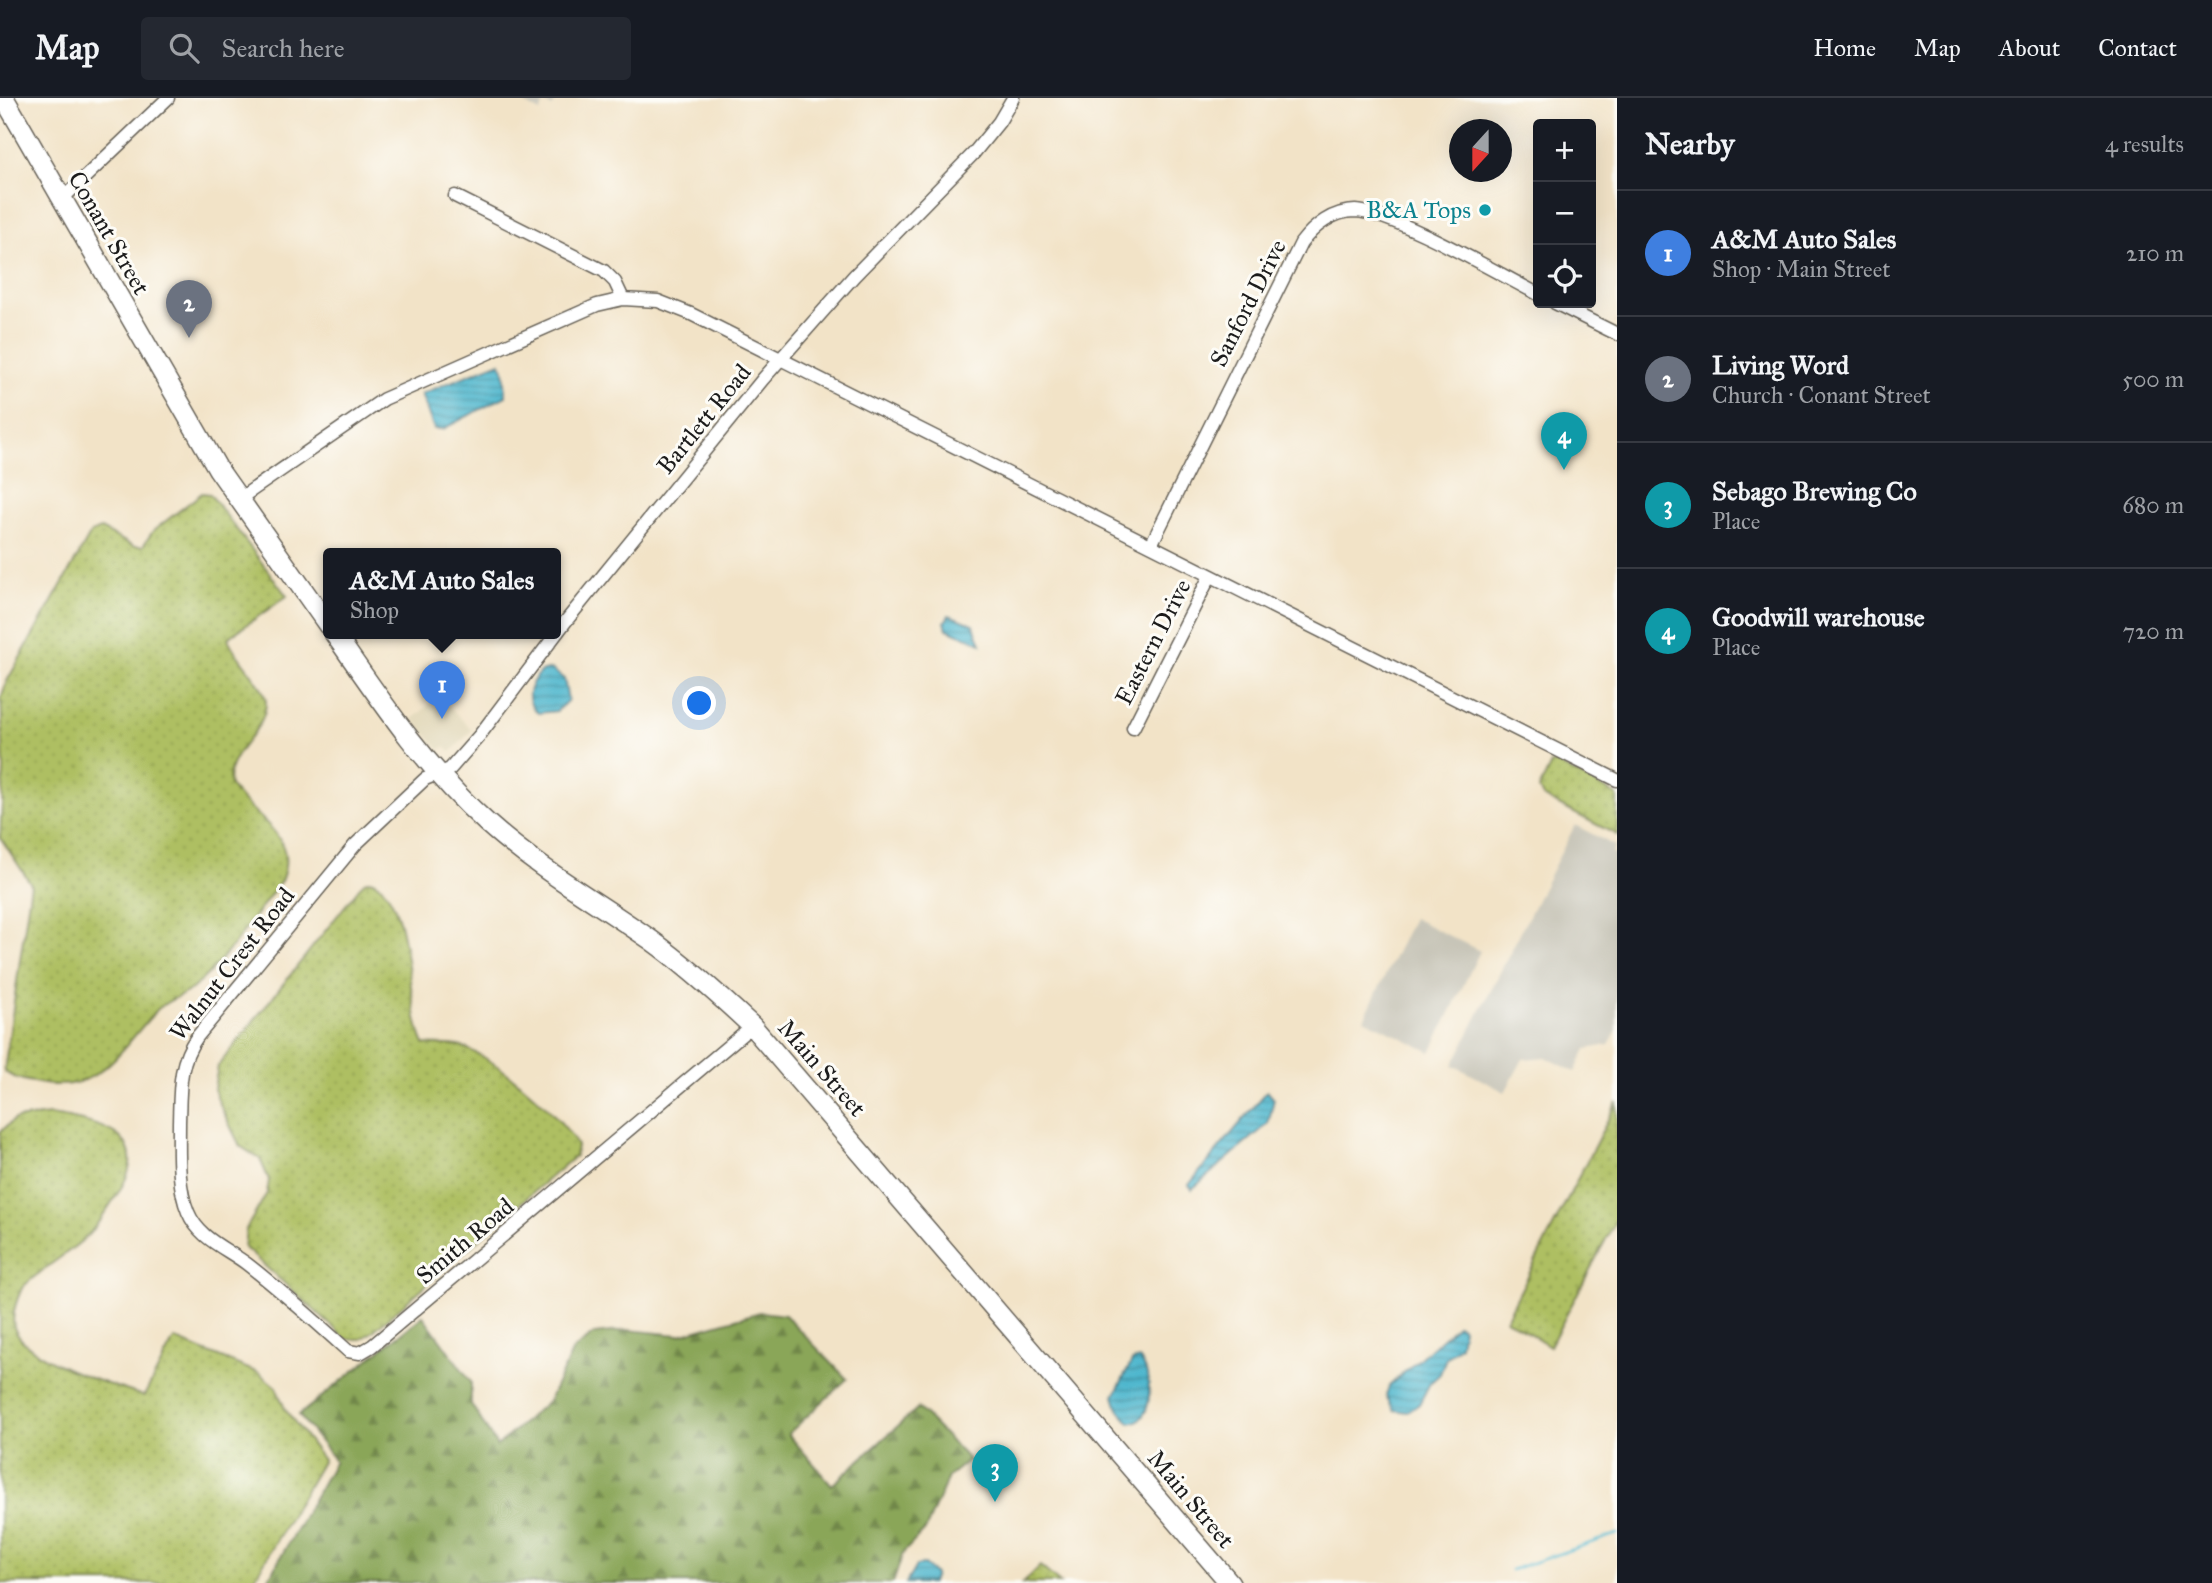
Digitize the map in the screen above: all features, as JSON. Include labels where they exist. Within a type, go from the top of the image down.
[{"type":"highway","name":"Conant Street","points":[[4,98],[197,435],[239,499]]},
{"type":"highway","points":[[239,499],[323,618]]},
{"type":"highway","name":"Main Street","points":[[338,639],[409,739],[439,776],[515,846],[654,942],[708,985],[752,1026],[1230,1583]]},
{"type":"street","points":[[61,200],[169,98]]},
{"type":"street","name":"Bartlett Road","points":[[561,628],[780,359],[849,281],[973,154],[999,122],[1013,98]]},
{"type":"street","points":[[455,195],[604,271],[615,282],[623,299]]},
{"type":"street","name":"Sanford Drive","points":[[1151,545],[1301,243],[1322,222],[1346,212],[1377,215],[1533,292]]},
{"type":"street","points":[[239,499],[401,390],[597,305],[623,299],[676,306],[1617,780]]},
{"type":"street","points":[[1565,308],[1617,334]]},
{"type":"street","name":"Eastern Drive","points":[[1133,727],[1210,576]]},
{"type":"street","name":"Bartlett Road","points":[[439,776],[450,769],[479,736],[552,639]]},
{"type":"street","name":"Walnut Crest Road","points":[[199,1230],[184,1202],[181,1176],[180,1082],[186,1054],[355,845],[425,779],[439,776]]},
{"type":"street","name":"Smith Road","points":[[199,1230],[247,1264],[348,1350],[364,1351],[752,1026]]},
{"type":"shaded area","points":[[514,98],[558,98],[552,107],[544,103],[540,112]]},
{"type":"shaded area","points":[[439,696],[472,730],[451,752],[445,746],[440,750],[413,719]]},
{"type":"shaded area","points":[[1575,825],[1615,846],[1612,852],[1617,855],[1617,1030],[1609,1045],[1586,1049],[1575,1072],[1546,1057],[1523,1059],[1505,1092],[1453,1065]]},
{"type":"shaded area","points":[[1413,918],[1480,951],[1431,1052],[1364,1019]]},
{"type":"green space","points":[[202,493],[210,494],[287,596],[228,638],[261,687],[266,702],[259,724],[233,763],[230,785],[279,838],[285,865],[281,881],[218,964],[193,988],[161,1007],[105,1067],[91,1077],[75,1083],[56,1085],[18,1078],[4,1071],[31,884],[0,837],[4,770],[1,698],[7,681],[91,533],[101,529],[133,546],[143,546],[153,531]]},
{"type":"green space","points":[[1556,763],[1617,795],[1617,835],[1543,797],[1539,789],[1551,764]]},
{"type":"green space","points":[[370,880],[384,889],[394,906],[406,953],[418,1027],[424,1044],[462,1047],[491,1062],[544,1104],[577,1146],[575,1156],[372,1332],[362,1339],[346,1339],[244,1247],[246,1229],[267,1193],[269,1180],[260,1159],[240,1146],[214,1089],[218,1066],[364,882]]},
{"type":"green space","points":[[1617,1102],[1617,1218],[1550,1346],[1506,1319]]},
{"type":"green space","points":[[50,1115],[105,1128],[119,1136],[128,1147],[130,1160],[126,1178],[93,1229],[22,1288],[14,1314],[15,1330],[36,1352],[53,1362],[144,1396],[174,1339],[259,1373],[276,1387],[285,1409],[323,1460],[252,1583],[0,1583],[0,1132],[15,1119]]},
{"type":"green space","points":[[760,1312],[785,1315],[847,1379],[788,1434],[832,1485],[918,1408],[969,1460],[948,1477],[926,1529],[903,1553],[893,1583],[266,1583],[335,1461],[299,1415],[423,1316],[471,1382],[471,1404],[497,1446],[549,1400],[573,1350],[595,1334],[628,1330],[679,1335]]},
{"type":"green space","points":[[1040,1566],[1060,1583],[1023,1583]]},
{"type":"water","points":[[500,362],[504,369],[506,396],[443,429],[434,429],[421,394]]},
{"type":"water","points":[[949,615],[973,624],[981,643],[947,629],[945,622]]},
{"type":"water","points":[[551,669],[564,679],[568,700],[557,711],[538,713],[530,703],[530,688],[540,672]]},
{"type":"water","points":[[1267,1091],[1274,1099],[1268,1124],[1192,1189],[1189,1185],[1192,1181]]},
{"type":"water","points":[[1458,1324],[1463,1328],[1460,1345],[1446,1358],[1440,1374],[1430,1383],[1419,1404],[1408,1412],[1394,1410],[1386,1396],[1389,1386]]},
{"type":"water","points":[[1139,1359],[1149,1384],[1148,1405],[1138,1420],[1130,1423],[1118,1409],[1114,1396],[1132,1361]]},
{"type":"water","points":[[924,1565],[935,1574],[932,1583],[906,1583],[916,1566]]},
{"type":"waterway","points":[[1511,1570],[1617,1534]]},
{"type":"place","name":"B&A Tops","points":[[1485,210]]},
{"type":"place","name":"Living Word","points":[[189,338]]},
{"type":"place","name":"Goodwill warehouse","points":[[1564,470]]},
{"type":"place","name":"A&M Auto Sales","points":[[442,719]]},
{"type":"place","name":"Sebago Brewing Co","points":[[995,1502]]}]
